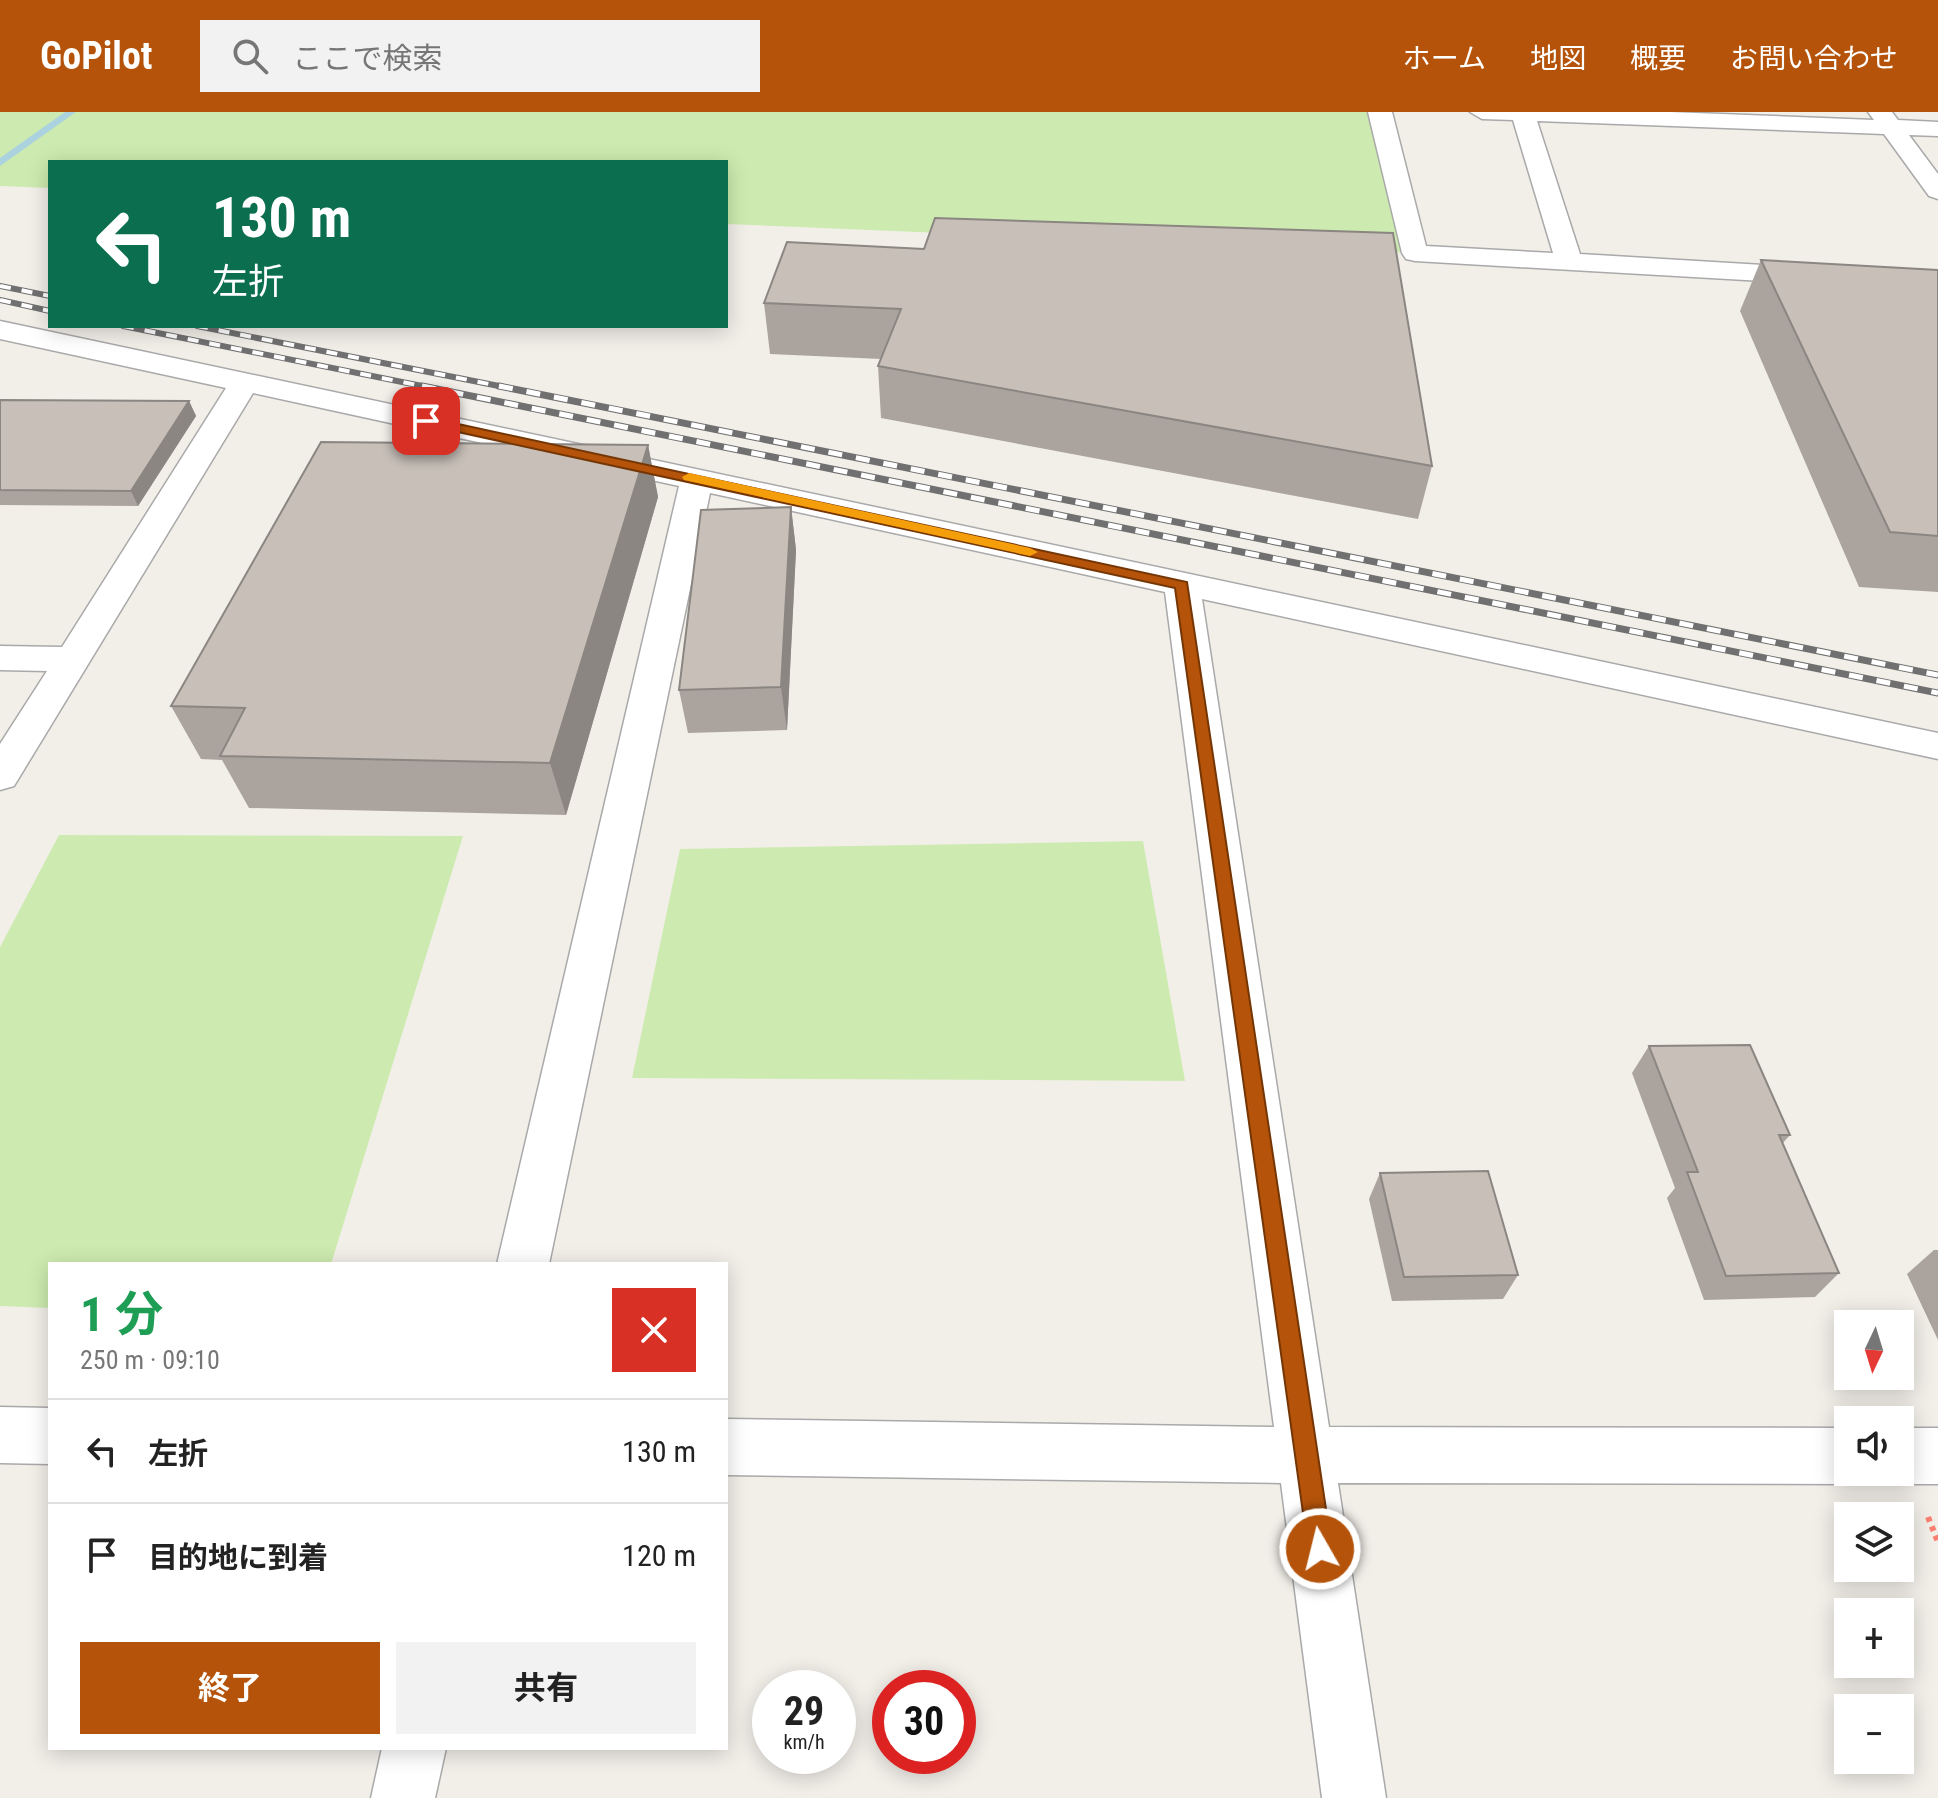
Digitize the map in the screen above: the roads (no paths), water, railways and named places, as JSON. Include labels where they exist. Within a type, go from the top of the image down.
[{"type":"street","points":[[1380,112],[1415,253],[1846,277]]},
{"type":"street","points":[[1482,112],[1885,120],[1938,129]]},
{"type":"street","points":[[1522,112],[1569,262]]},
{"type":"street","points":[[1885,120],[1938,191]]},
{"type":"street","points":[[0,330],[1938,746]]},
{"type":"street","points":[[0,776],[245,382]]},
{"type":"street","points":[[523,1262],[697,479]]},
{"type":"street","points":[[1182,585],[1308,1455],[1354,1798]]},
{"type":"street","points":[[0,658],[72,659]]},
{"type":"street","points":[[0,1435],[48,1436]]},
{"type":"street","points":[[728,1447],[1308,1455],[1834,1456]]},
{"type":"street","points":[[1914,1456],[1938,1456]]},
{"type":"street","points":[[403,1798],[414,1750]]},
{"type":"waterway","points":[[0,163],[71,112]]},
{"type":"railway","points":[[0,286],[48,296]]},
{"type":"railway","points":[[0,300],[48,311]]},
{"type":"railway","points":[[133,328],[432,388]]},
{"type":"railway","points":[[207,328],[505,387]]},
{"type":"railway","points":[[422,386],[1938,693]]},
{"type":"railway","points":[[499,386],[505,387]]},
{"type":"railway","points":[[505,387],[509,388]]},
{"type":"railway","points":[[505,387],[1938,675]]}]
